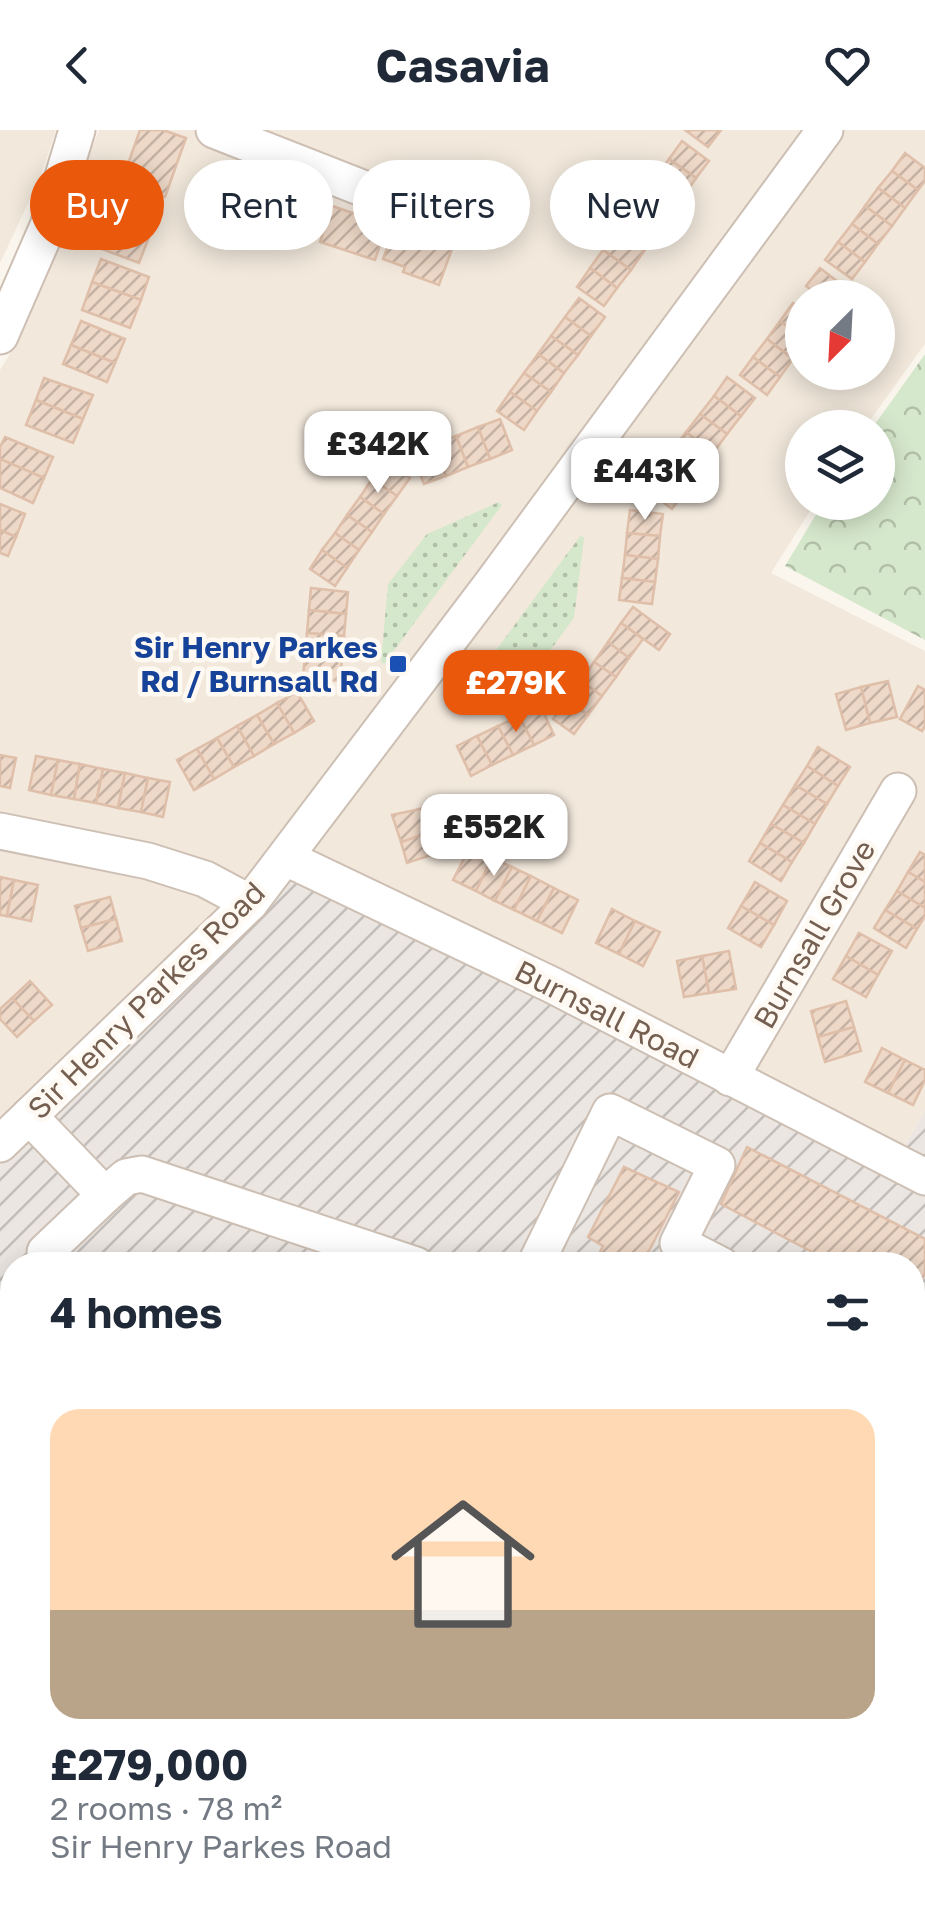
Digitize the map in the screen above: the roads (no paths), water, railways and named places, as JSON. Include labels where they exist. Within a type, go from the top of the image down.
[{"type":"street","points":[[0,336],[48,226],[77,130]]},
{"type":"street","points":[[214,130],[353,184]]},
{"type":"street","name":"Sir Henry Parkes Road","points":[[0,1144],[250,903],[824,130]]},
{"type":"street","name":"Burnsall Grove","points":[[730,1078],[898,791]]},
{"type":"street","points":[[0,832],[148,861],[205,879],[250,903]]},
{"type":"street","name":"Burnsall Road","points":[[286,858],[552,984],[925,1177]]},
{"type":"street","points":[[541,1252],[610,1112],[717,1165],[678,1243],[696,1252]]},
{"type":"street","points":[[29,1116],[105,1195]]},
{"type":"street","points":[[45,1252],[126,1177],[142,1174],[377,1252]]},
{"type":"place","name":"Sir Henry Parkes Rd / Burnsall Rd","points":[[398,664]]}]
